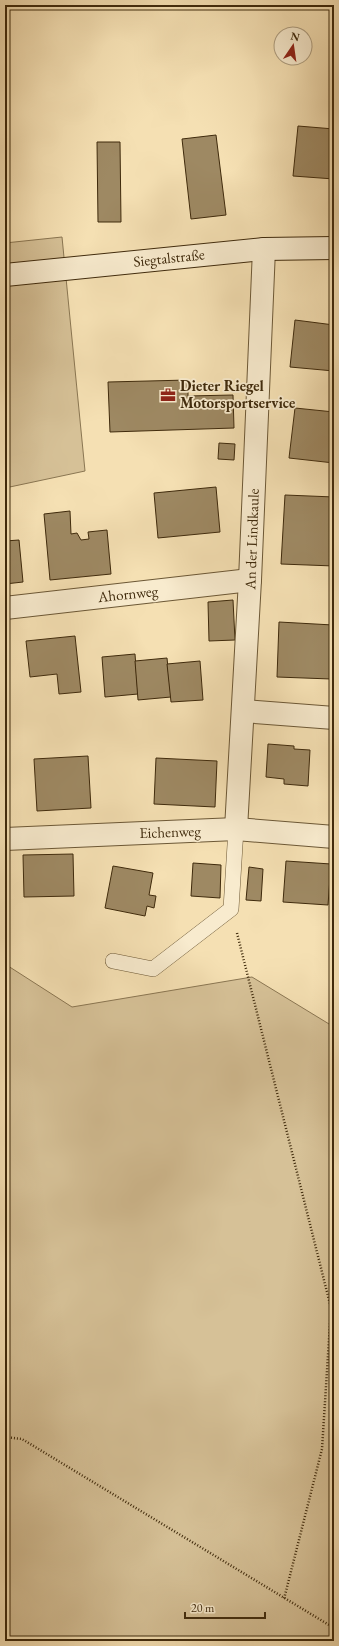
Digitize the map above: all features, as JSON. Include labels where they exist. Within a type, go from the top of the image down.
[{"type":"street","name":"Siegtalstraße","points":[[5,275],[264,249],[334,248]]},
{"type":"street","name":"An der Lindkaule","points":[[236,829],[250,580],[264,249]]},
{"type":"street","name":"Ahornweg","points":[[5,608],[250,580]]},
{"type":"street","points":[[243,711],[334,718]]},
{"type":"street","name":"Eichenweg","points":[[5,839],[236,829],[334,837]]},
{"type":"lane","points":[[113,961],[153,969],[231,909],[236,829]]},
{"type":"path","points":[[231,909],[331,1308],[322,1449],[284,1599]]},
{"type":"path","points":[[5,1437],[22,1439],[334,1628]]},
{"type":"shaded area","points":[[62,237],[85,471],[5,488],[5,243]]},
{"type":"shaded area","points":[[5,964],[72,1007],[252,977],[334,1027],[334,1641],[5,1641]]},
{"type":"building","points":[[298,126],[334,129],[334,179],[293,176]]},
{"type":"building","points":[[216,135],[226,215],[191,219],[182,139]]},
{"type":"building","points":[[97,142],[120,142],[121,222],[98,222]]},
{"type":"building","points":[[295,320],[334,325],[334,371],[290,367]]},
{"type":"building","points":[[188,380],[188,396],[233,395],[234,428],[110,432],[108,382]]},
{"type":"building","points":[[295,408],[334,412],[334,463],[289,458]]},
{"type":"building","points":[[219,443],[235,444],[234,460],[218,459]]},
{"type":"building","points":[[216,487],[220,532],[158,538],[154,493]]},
{"type":"building","points":[[285,495],[334,497],[334,566],[281,564]]},
{"type":"building","points":[[70,511],[71,534],[77,533],[81,540],[89,539],[88,532],[107,530],[111,574],[50,580],[44,514]]},
{"type":"building","points":[[19,540],[23,582],[5,584],[5,541]]},
{"type":"building","points":[[233,600],[235,640],[209,641],[208,602]]},
{"type":"building","points":[[279,622],[333,625],[331,679],[277,677]]},
{"type":"building","points":[[75,636],[81,692],[59,694],[57,674],[30,677],[26,641]]},
{"type":"building","points":[[135,654],[138,694],[105,697],[102,657]]},
{"type":"building","points":[[167,658],[171,697],[138,700],[135,661]]},
{"type":"building","points":[[200,661],[203,700],[171,702],[167,664]]},
{"type":"building","points":[[268,744],[294,746],[294,749],[310,750],[308,786],[284,784],[284,779],[266,777]]},
{"type":"building","points":[[88,756],[91,808],[37,811],[34,759]]},
{"type":"building","points":[[156,758],[217,761],[215,807],[154,804]]},
{"type":"building","points":[[73,854],[74,896],[24,897],[23,855]]},
{"type":"building","points":[[286,861],[331,864],[328,905],[283,902]]},
{"type":"building","points":[[193,863],[221,865],[220,898],[191,896]]},
{"type":"building","points":[[113,866],[153,873],[149,895],[156,896],[154,908],[147,906],[145,916],[105,908]]},
{"type":"building","points":[[249,867],[263,869],[261,901],[246,900]]},
{"type":"place","name":"Dieter Riegel Motorsportservice","points":[[168,395]]}]
